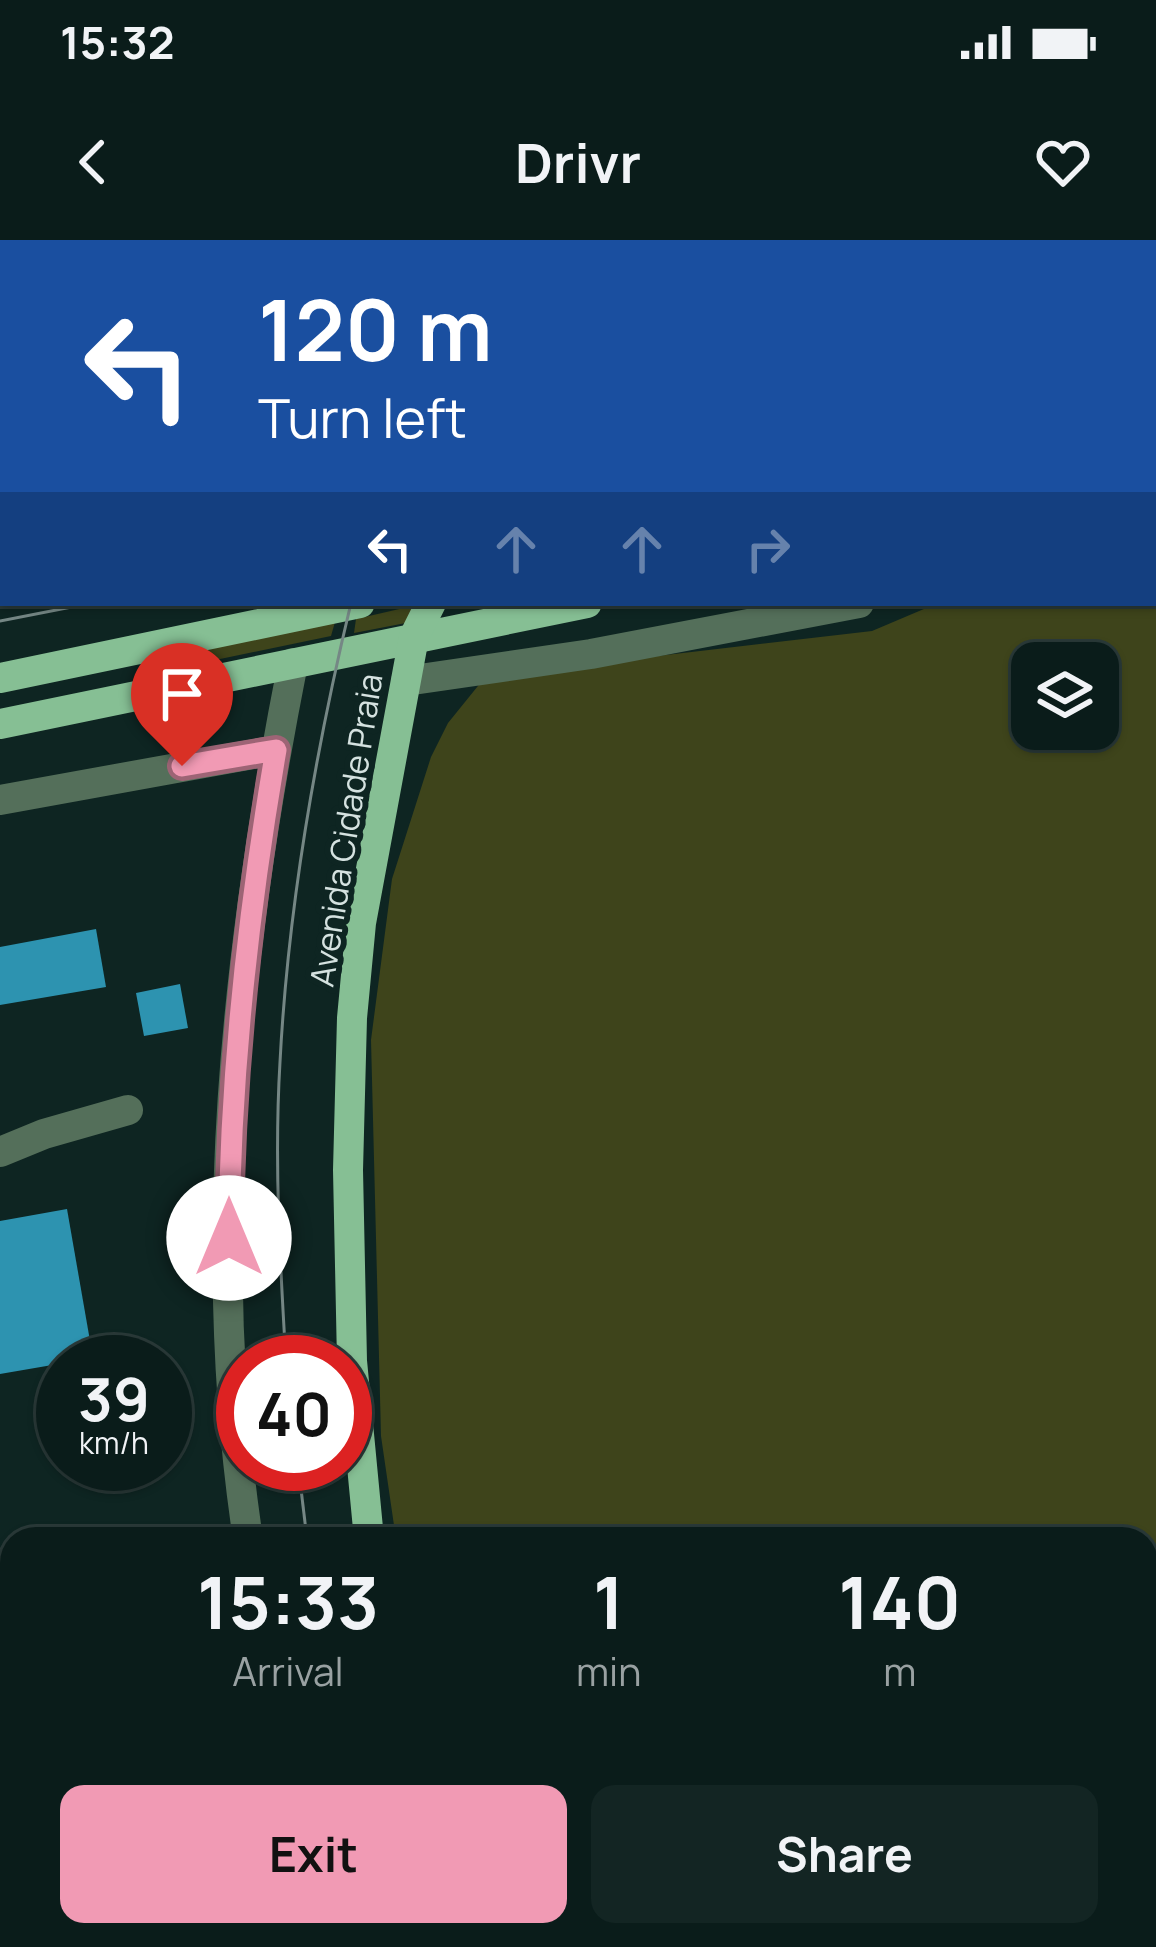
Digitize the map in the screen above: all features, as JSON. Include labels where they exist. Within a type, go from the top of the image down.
[{"type":"main road","points":[[0,678],[346,606]]},
{"type":"main road","name":"Avenida Cidade Praia","points":[[368,1527],[352,1360],[348,1170],[352,1018],[361,923],[414,637],[430,606]]},
{"type":"main road","points":[[0,724],[572,606]]},
{"type":"street","points":[[406,681],[591,654],[844,606]]},
{"type":"street","points":[[247,1527],[228,1366],[230,1153],[245,947],[293,663]]},
{"type":"street","points":[[0,800],[276,750]]},
{"type":"street","points":[[0,1151],[128,1110]]},
{"type":"green space","points":[[420,606],[411,622],[354,633],[356,619]]},
{"type":"green space","points":[[931,606],[1156,606],[1156,1527],[394,1527],[381,1436],[371,1040],[392,879],[431,757],[448,723],[486,676],[872,631]]},
{"type":"green space","points":[[335,622],[331,636],[158,672],[156,658]]},
{"type":"building","points":[[96,929],[106,987],[0,1005],[0,947]]},
{"type":"building","points":[[180,984],[188,1028],[144,1036],[136,993]]},
{"type":"building","points":[[67,1209],[89,1335],[36,1335],[36,1368],[0,1374],[0,1221]]},
{"type":"tram line","points":[[0,621],[77,606]]},
{"type":"tram line","points":[[285,1335],[278,1100],[289,946],[305,831],[350,606]]},
{"type":"tram line","points":[[301,1491],[306,1527]]},
{"type":"route","points":[[182,766],[276,750],[245,947],[230,1153],[229,1238]]}]
